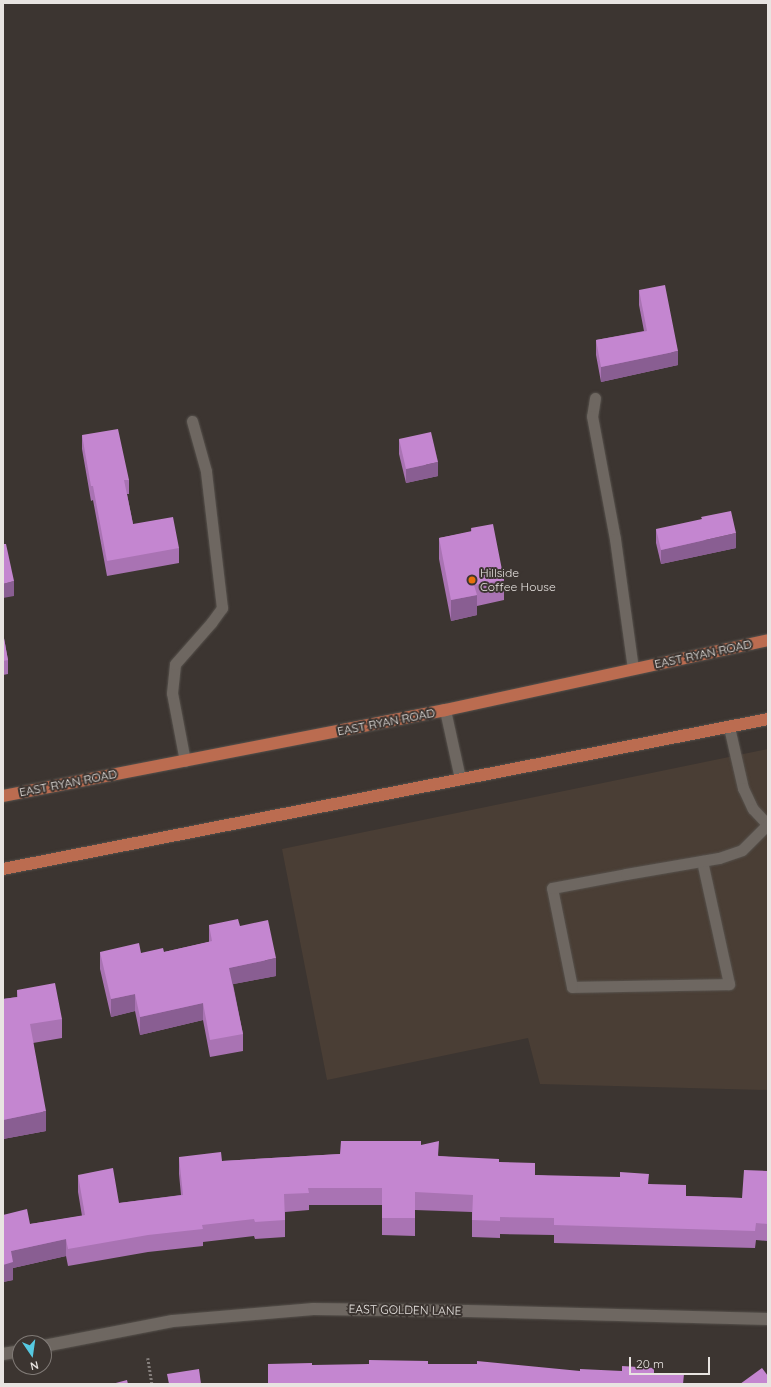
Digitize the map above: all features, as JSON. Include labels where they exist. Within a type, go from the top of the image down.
[{"type":"main road","name":"EAST RYAN ROAD","points":[[3,796],[445,710],[768,640]]},
{"type":"main road","points":[[3,869],[460,778],[768,719]]},
{"type":"street","name":"EAST GOLDEN LANE","points":[[52,1344],[173,1321],[313,1309],[467,1311],[768,1319]]},
{"type":"lane","points":[[595,398],[592,416],[615,539],[633,669]]},
{"type":"lane","points":[[185,761],[172,694],[175,664],[211,623],[222,608],[206,471],[192,421]]},
{"type":"lane","points":[[445,710],[460,778]]},
{"type":"lane","points":[[702,861],[729,984],[572,987],[552,888],[702,861],[719,858],[742,850],[768,825],[753,809],[743,788],[729,727]]},
{"type":"path","points":[[148,1358],[152,1384]]},
{"type":"shaded area","points":[[768,749],[768,1090],[540,1084],[528,1038],[327,1080],[282,849]]},
{"type":"building","points":[[665,285],[678,351],[601,367],[596,340],[647,331],[639,290]]},
{"type":"building","points":[[118,429],[129,480],[124,480],[133,524],[173,517],[179,548],[107,561],[82,435]]},
{"type":"building","points":[[431,432],[438,462],[406,469],[399,439]]},
{"type":"building","points":[[731,511],[736,533],[661,550],[656,529]]},
{"type":"building","name":"Hillside Coffee House","points":[[493,524],[504,580],[474,585],[477,595],[451,600],[439,538],[472,531],[471,528]]},
{"type":"building","points":[[3,544],[6,544],[14,581],[3,584]]},
{"type":"building","points":[[3,633],[8,660],[3,661]]},
{"type":"building","points":[[238,919],[240,926],[268,920],[276,958],[229,968],[243,1034],[210,1040],[203,1003],[140,1017],[135,994],[111,999],[100,952],[139,943],[141,953],[163,948],[164,952],[212,941],[209,925]]},
{"type":"building","points":[[55,983],[62,1019],[30,1024],[46,1111],[3,1120],[3,999],[18,997],[17,990]]},
{"type":"building","points":[[341,1141],[421,1141],[421,1145],[439,1141],[438,1156],[499,1159],[499,1162],[535,1163],[535,1175],[620,1177],[620,1172],[649,1174],[648,1184],[686,1185],[686,1196],[742,1198],[744,1170],[768,1171],[768,1224],[756,1223],[755,1231],[554,1225],[554,1218],[500,1217],[500,1221],[472,1220],[473,1195],[415,1192],[415,1218],[382,1218],[382,1188],[308,1188],[309,1193],[284,1194],[285,1220],[255,1222],[254,1219],[202,1225],[203,1229],[148,1235],[68,1249],[66,1239],[11,1251],[13,1262],[3,1265],[3,1215],[27,1209],[30,1224],[85,1215],[78,1175],[113,1168],[119,1203],[183,1195],[179,1157],[221,1152],[222,1161],[340,1154]]},
{"type":"building","points":[[369,1360],[428,1361],[428,1364],[477,1364],[477,1361],[580,1371],[580,1369],[622,1371],[622,1366],[654,1368],[654,1373],[684,1374],[683,1384],[268,1384],[268,1364],[369,1364]]},
{"type":"building","points":[[762,1368],[768,1376],[768,1384],[740,1384]]},
{"type":"building","points":[[199,1369],[201,1384],[169,1384],[167,1374]]},
{"type":"building","points":[[127,1380],[128,1384],[112,1384]]},
{"type":"place","name":"Hillside Coffee House","points":[[472,580]]}]
